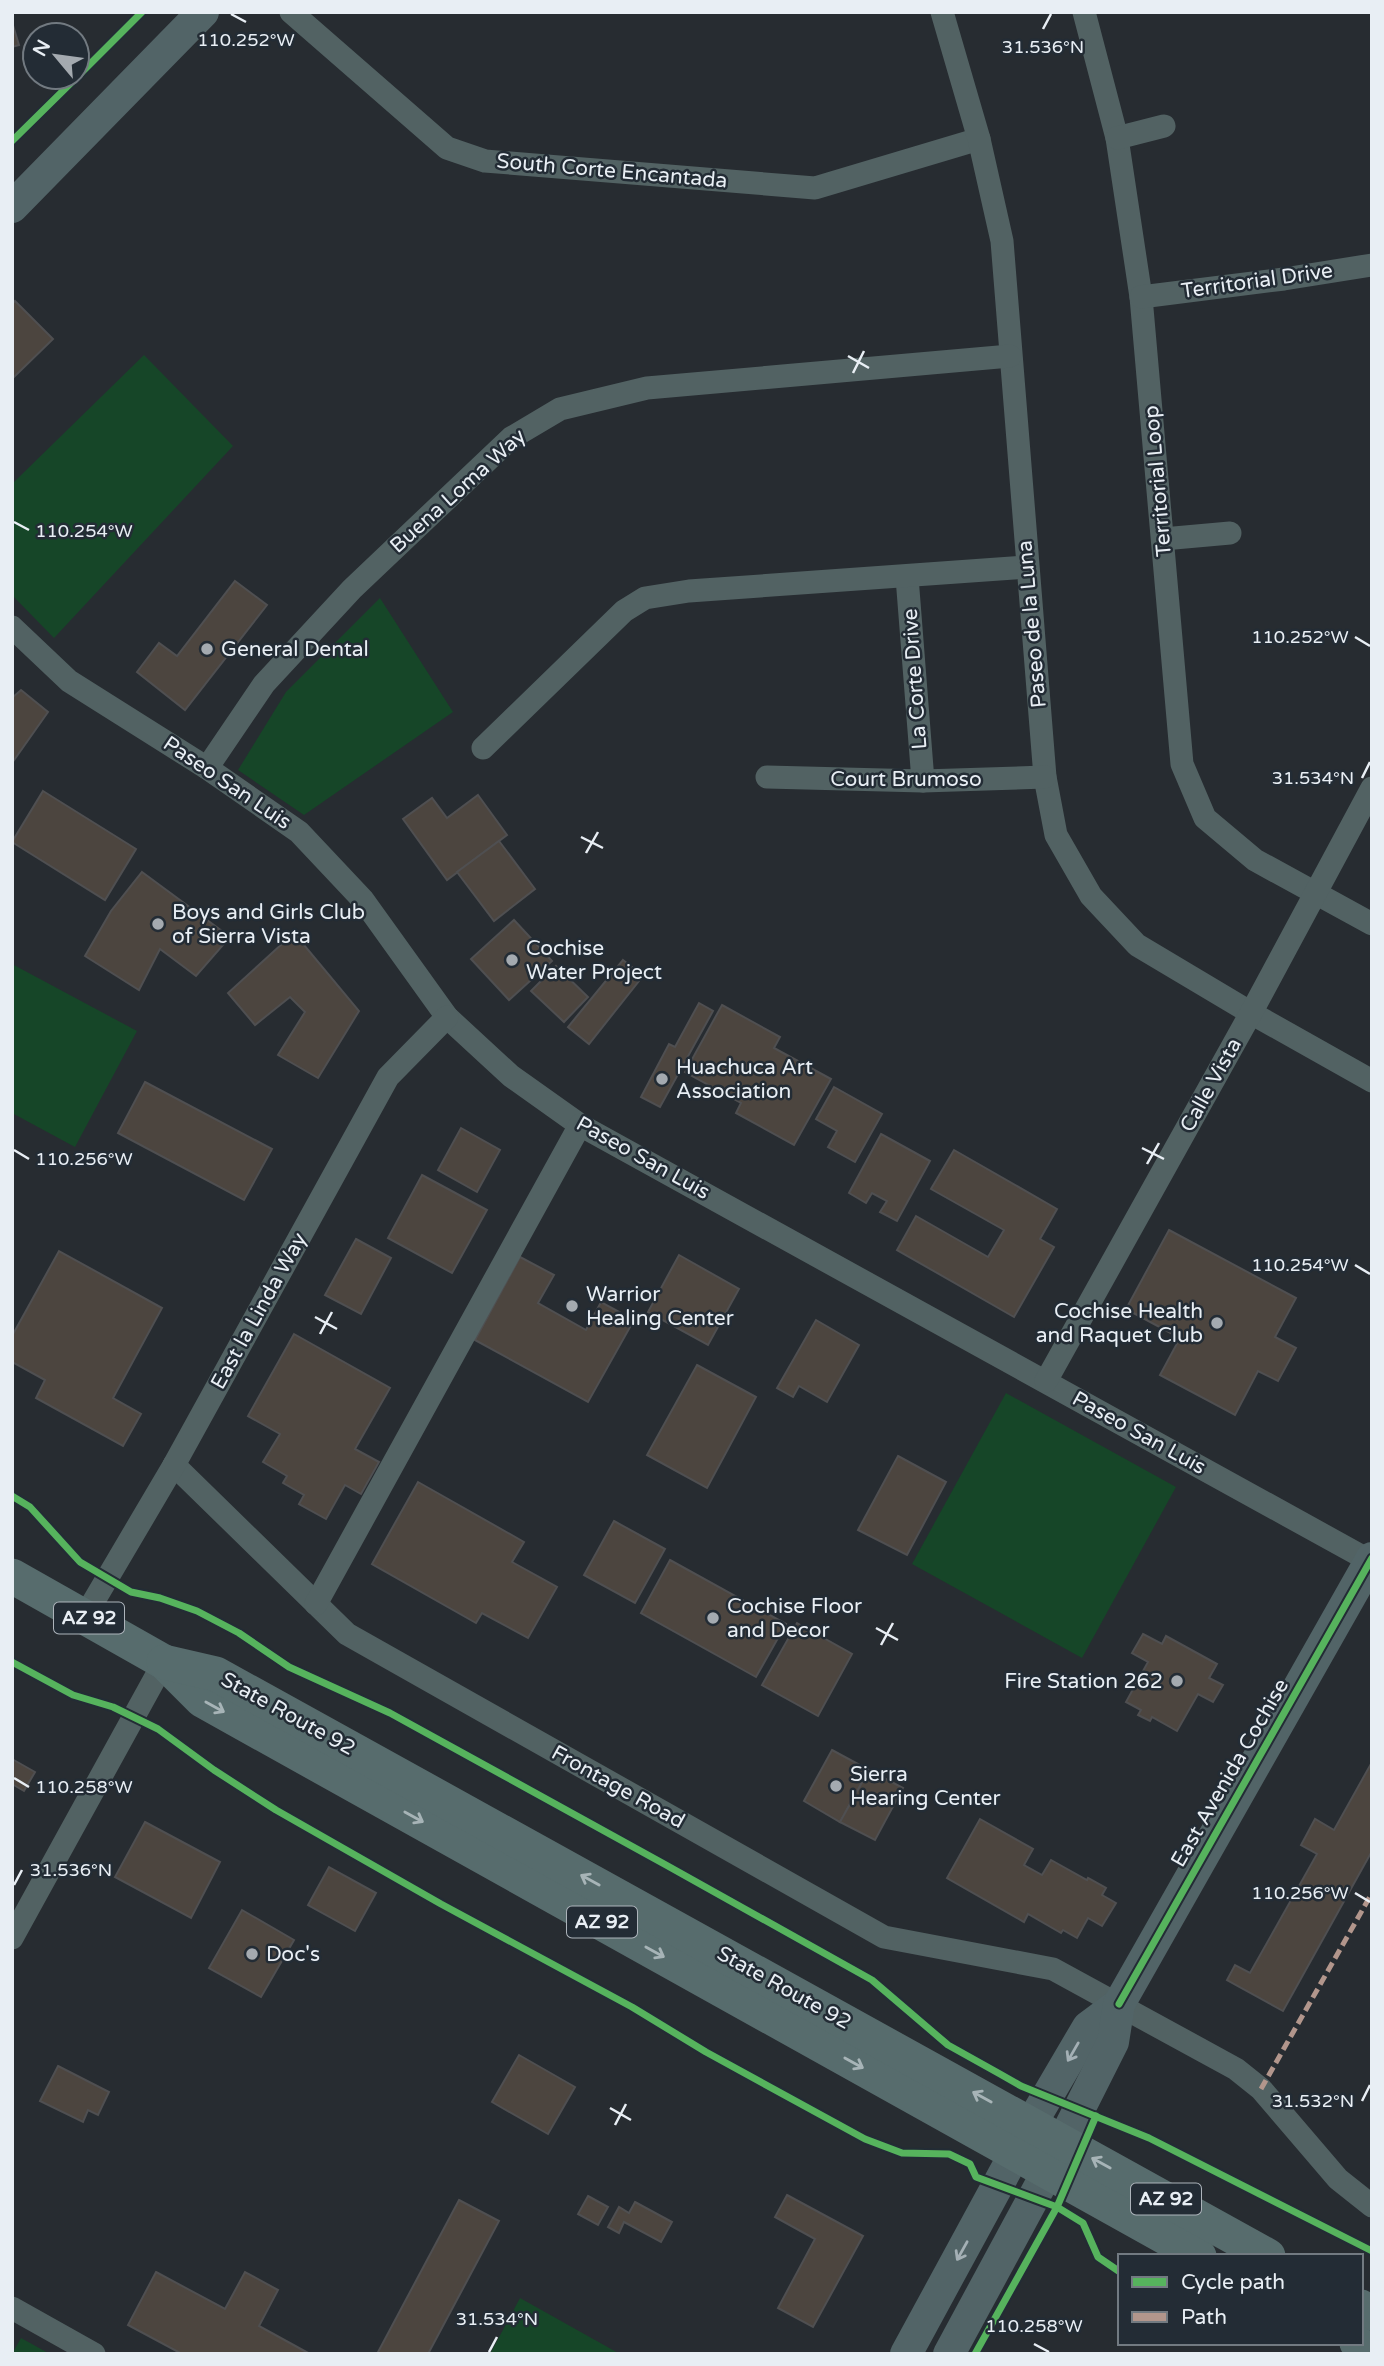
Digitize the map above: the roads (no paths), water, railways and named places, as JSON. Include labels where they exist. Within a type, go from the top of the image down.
[{"type":"main road","name":"AZ 92","points":[[12,1576],[164,1662]]},
{"type":"main road","name":"State Route 92","points":[[164,1662],[202,1700],[473,1833],[1056,2157],[1264,2254]]},
{"type":"main road","name":"State Route 92","points":[[1056,2157],[1196,2254]]},
{"type":"street","points":[[12,207],[203,12]]},
{"type":"street","name":"South Corte Encantada","points":[[291,12],[447,148],[485,161],[815,188],[979,139]]},
{"type":"street","name":"Paseo de la Luna","points":[[942,12],[979,139],[1002,241],[1045,777],[1056,835],[1091,896],[1137,945],[1372,1081]]},
{"type":"street","name":"Territorial Loop","points":[[1084,12],[1117,138],[1141,297],[1182,764],[1205,818],[1255,860],[1372,923]]},
{"type":"street","points":[[1117,138],[1164,126]]},
{"type":"street","name":"Territorial Drive","points":[[1141,297],[1372,265]]},
{"type":"street","name":"Buena Loma Way","points":[[207,768],[264,684],[352,589],[511,438],[560,409],[647,388],[1010,356]]},
{"type":"street","points":[[1163,539],[1230,533]]},
{"type":"street","points":[[483,748],[624,611],[645,598],[689,591],[907,577],[1027,566]]},
{"type":"street","name":"La Corte Drive","points":[[907,577],[923,781]]},
{"type":"street","name":"Paseo San Luis","points":[[12,627],[69,681],[207,768],[299,832],[363,900],[447,1017],[511,1076],[580,1125],[1371,1560]]},
{"type":"street","name":"Court Brumoso","points":[[767,777],[923,781],[1045,777]]},
{"type":"street","name":"Calle Vista","points":[[1046,1381],[1251,1013],[1372,788]]},
{"type":"street","name":"East la Linda Way","points":[[85,1616],[174,1465],[388,1077],[447,1017]]},
{"type":"street","points":[[316,1604],[580,1125]]},
{"type":"street","name":"Frontage Road","points":[[174,1465],[347,1634],[884,1937],[1053,1969],[1236,2069],[1261,2089],[1338,2179],[1372,2206]]},
{"type":"street","name":"East Avenida Cochise","points":[[1119,2004],[1371,1560]]},
{"type":"street","points":[[12,1938],[164,1662]]},
{"type":"street","points":[[906,2354],[1023,2139],[1088,2027],[1119,2004]]},
{"type":"street","points":[[949,2354],[1056,2157],[1113,2042],[1119,2004]]},
{"type":"street","points":[[12,2308],[94,2354]]},
{"type":"place","name":"General Dental","points":[[207,649]]},
{"type":"place","name":"Boys and Girls Club of Sierra Vista","points":[[158,924]]},
{"type":"place","name":"Cochise Water Project","points":[[512,960]]},
{"type":"place","name":"Huachuca Art Association","points":[[662,1079]]},
{"type":"place","name":"Warrior Healing Center","points":[[572,1306]]},
{"type":"place","name":"Cochise Health and Raquet Club","points":[[1217,1323]]},
{"type":"place","name":"Cochise Floor and Decor","points":[[713,1618]]},
{"type":"place","name":"Fire Station 262","points":[[1177,1681]]},
{"type":"place","name":"Sierra Hearing Center","points":[[836,1786]]},
{"type":"place","name":"Doc's","points":[[252,1954]]}]
